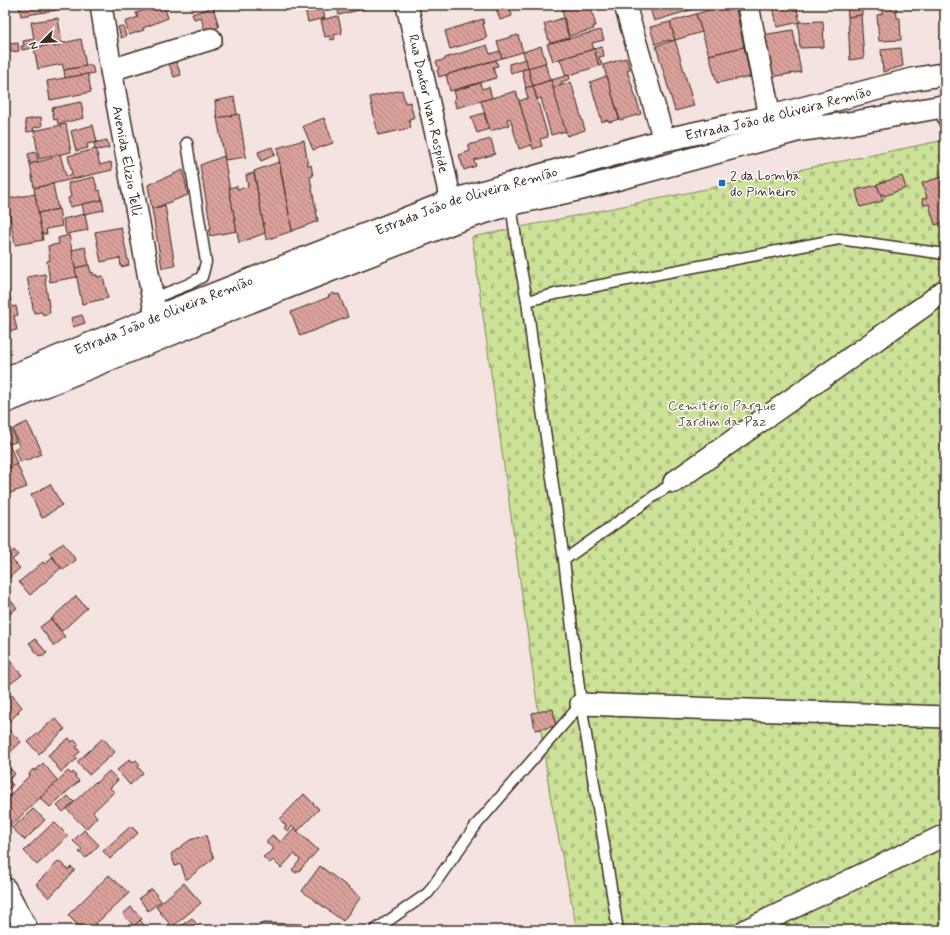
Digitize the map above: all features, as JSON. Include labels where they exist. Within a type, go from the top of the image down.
[{"type":"main road","name":"Estrada João de Oliveira Remião","points":[[5,379],[154,308],[451,201],[664,140],[770,117],[914,79],[945,74]]},
{"type":"main road","points":[[914,79],[920,90],[920,99],[917,112]]},
{"type":"main road","name":"Estrada João de Oliveira Remião","points":[[5,402],[244,304],[459,220],[511,204],[584,188],[799,130],[917,112],[943,113]]},
{"type":"main road","points":[[5,889],[27,930]]},
{"type":"street","name":"Avenida Elizio Telli","points":[[101,5],[111,70],[154,308]]},
{"type":"street","name":"Rua Doutor Ivan Rospide","points":[[407,5],[451,201]]},
{"type":"street","points":[[625,5],[664,140]]},
{"type":"street","points":[[748,5],[770,117]]},
{"type":"street","points":[[111,70],[211,39]]},
{"type":"street","points":[[674,482],[945,290]]},
{"type":"street","points":[[581,704],[945,717]]},
{"type":"street","points":[[746,930],[945,835]]},
{"type":"lane","points":[[154,308],[202,277],[206,262],[187,143]]},
{"type":"lane","points":[[511,204],[527,301],[564,560],[581,704],[618,930]]},
{"type":"lane","points":[[527,301],[556,294],[839,239],[945,254]]},
{"type":"lane","points":[[564,560],[674,482]]},
{"type":"lane","points":[[375,930],[428,893],[477,824],[581,704]]},
{"type":"lane","points":[[262,930],[298,930]]},
{"type":"green space","name":"Cemitério Parque Jardim da Paz","points":[[945,140],[945,930],[577,930],[550,795],[472,237]]},
{"type":"building","points":[[19,5],[56,5],[57,10],[21,16]]},
{"type":"building","points":[[126,5],[142,5],[128,10]]},
{"type":"building","points":[[159,5],[164,5],[168,18],[143,28],[144,30],[129,35],[125,22],[138,17],[136,13]]},
{"type":"building","points":[[304,5],[322,5],[325,18],[308,22]]},
{"type":"building","points":[[337,5],[371,5],[371,7],[339,15]]},
{"type":"building","points":[[495,5],[509,5],[512,16],[500,20]]},
{"type":"building","points":[[531,5],[541,5],[532,8]]},
{"type":"building","points":[[580,5],[590,5],[596,26],[593,26],[594,29],[569,36],[562,10]]},
{"type":"building","points":[[649,5],[703,5],[704,6],[654,21]]},
{"type":"building","points":[[725,5],[735,5],[744,47],[709,55],[696,14]]},
{"type":"building","points":[[796,5],[800,22],[777,27],[773,7]]},
{"type":"building","points":[[847,5],[862,5],[862,15],[848,17]]},
{"type":"building","points":[[882,5],[896,5],[897,18],[900,18],[901,40],[879,41],[877,15],[882,14]]},
{"type":"building","points":[[213,7],[219,27],[205,32],[201,17],[194,19],[192,14]]},
{"type":"building","points":[[696,14],[702,32],[675,40],[670,22]]},
{"type":"building","points":[[861,15],[864,58],[850,60],[848,17]]},
{"type":"building","points":[[338,16],[342,33],[334,35],[335,39],[331,40],[330,36],[325,37],[321,20]]},
{"type":"building","points":[[58,18],[62,43],[22,50],[21,46],[24,46],[23,41],[34,39],[31,22]]},
{"type":"building","points":[[563,18],[569,38],[550,44],[544,24]]},
{"type":"building","points":[[483,19],[487,38],[450,49],[445,31]]},
{"type":"building","points":[[823,21],[824,47],[800,48],[798,22]]},
{"type":"building","points":[[670,22],[675,40],[655,44],[650,27]]},
{"type":"building","points":[[123,26],[126,36],[121,38],[118,27]]},
{"type":"building","points":[[601,30],[604,40],[592,43],[594,49],[553,61],[547,44]]},
{"type":"building","points":[[793,30],[801,72],[771,77],[762,35]]},
{"type":"building","points":[[518,35],[523,52],[502,58],[497,41]]},
{"type":"building","points":[[81,39],[86,66],[64,70],[62,64],[38,69],[34,48],[54,44],[54,47],[59,46],[59,44]]},
{"type":"building","points":[[675,40],[694,106],[675,111],[656,46]]},
{"type":"building","points":[[18,43],[19,51],[11,52],[9,44]]},
{"type":"building","points":[[487,45],[490,54],[500,51],[502,58],[439,77],[437,70],[439,69],[436,62]]},
{"type":"building","points":[[541,46],[546,63],[528,68],[523,52]]},
{"type":"building","points":[[602,47],[604,56],[599,57],[602,65],[599,66],[594,49]]},
{"type":"building","points":[[744,47],[750,77],[717,83],[709,55]]},
{"type":"building","points":[[901,48],[903,66],[883,72],[881,50]]},
{"type":"building","points":[[594,49],[599,66],[566,76],[560,59]]},
{"type":"building","points":[[626,58],[630,69],[627,70],[641,114],[620,120],[603,65]]},
{"type":"building","points":[[526,59],[528,68],[511,73],[509,64]]},
{"type":"building","points":[[496,60],[498,66],[493,67],[496,78],[450,91],[446,75]]},
{"type":"building","points":[[176,62],[181,75],[174,77],[169,64]]},
{"type":"building","points":[[545,63],[550,80],[533,86],[528,68]]},
{"type":"building","points":[[92,65],[94,73],[65,78],[64,70]]},
{"type":"building","points":[[528,68],[533,86],[526,88],[522,70]]},
{"type":"building","points":[[88,74],[91,92],[50,100],[47,81]]},
{"type":"building","points":[[569,75],[570,79],[561,82],[562,85],[553,88],[551,80]]},
{"type":"building","points":[[607,76],[619,119],[610,122],[607,120],[602,122],[590,82]]},
{"type":"building","points":[[551,80],[566,131],[551,135],[541,98],[537,99],[533,86]]},
{"type":"building","points":[[571,82],[585,130],[567,136],[553,88]]},
{"type":"building","points":[[480,83],[482,89],[489,87],[492,98],[456,108],[454,91]]},
{"type":"building","points":[[533,86],[548,137],[540,139],[542,146],[533,149],[519,101],[528,98],[525,88]]},
{"type":"building","points":[[402,90],[405,103],[410,102],[414,118],[409,119],[411,128],[378,135],[370,97]]},
{"type":"building","points":[[516,91],[532,145],[519,149],[510,118],[507,119],[509,125],[490,131],[481,101]]},
{"type":"building","points":[[234,97],[237,115],[217,118],[215,101]]},
{"type":"building","points":[[81,102],[84,118],[58,124],[57,119],[54,120],[52,108]]},
{"type":"building","points":[[484,113],[489,129],[477,133],[471,117]]},
{"type":"building","points":[[239,114],[246,157],[225,160],[217,118]]},
{"type":"building","points":[[41,117],[42,126],[33,128],[34,131],[27,132],[25,120]]},
{"type":"building","points":[[324,118],[333,143],[313,150],[303,126]]},
{"type":"building","points":[[66,124],[71,152],[39,159],[34,131]]},
{"type":"building","points":[[93,125],[97,142],[87,144],[88,148],[76,151],[71,131]]},
{"type":"building","points":[[491,139],[495,154],[474,160],[476,166],[464,170],[459,155],[470,151],[468,145]]},
{"type":"building","points":[[107,140],[109,148],[95,149],[94,143]]},
{"type":"building","points":[[304,140],[308,166],[311,165],[313,176],[310,177],[318,221],[292,231],[277,148]]},
{"type":"building","points":[[272,147],[275,155],[261,161],[258,152]]},
{"type":"building","points":[[96,149],[100,165],[111,162],[112,170],[73,179],[68,156]]},
{"type":"building","points":[[36,152],[38,162],[30,164],[28,154]]},
{"type":"building","points":[[60,154],[66,176],[72,174],[73,179],[34,188],[30,164],[52,158],[52,156]]},
{"type":"building","points":[[224,156],[237,231],[210,236],[209,230],[211,229],[200,165]]},
{"type":"building","points":[[279,162],[292,231],[266,240],[254,171]]},
{"type":"building","points":[[183,170],[188,195],[152,209],[148,185]]},
{"type":"building","points":[[254,173],[265,233],[239,243],[229,188],[237,186],[237,189],[248,187],[246,175]]},
{"type":"building","points":[[902,176],[906,188],[884,196],[883,194],[880,195],[877,184]]},
{"type":"building","points":[[945,176],[945,222],[935,225],[929,204],[924,205],[922,199],[927,198],[922,183]]},
{"type":"building","points":[[94,177],[98,191],[100,190],[102,200],[70,207],[68,198],[71,197],[68,183]]},
{"type":"building","points":[[53,184],[58,209],[38,213],[34,188]]},
{"type":"building","points":[[877,185],[883,201],[860,207],[856,190]]},
{"type":"building","points":[[35,194],[43,240],[15,245],[7,199]]},
{"type":"building","points":[[102,200],[104,210],[84,214],[82,204]]},
{"type":"building","points":[[165,205],[175,266],[162,268],[152,209]]},
{"type":"building","points":[[59,209],[62,226],[46,229],[47,234],[42,234],[38,213]]},
{"type":"building","points":[[85,214],[88,230],[66,234],[63,219]]},
{"type":"building","points":[[121,227],[129,265],[121,267],[120,258],[101,262],[95,232]]},
{"type":"building","points":[[69,235],[77,277],[50,282],[47,261],[50,260],[48,246],[59,244],[58,238]]},
{"type":"building","points":[[85,247],[89,265],[75,268],[72,250]]},
{"type":"building","points":[[89,265],[93,275],[97,275],[97,277],[103,276],[108,298],[82,304],[75,268]]},
{"type":"building","points":[[45,274],[50,313],[43,315],[42,312],[34,313],[27,277]]},
{"type":"building","points":[[5,279],[9,292],[5,293]]},
{"type":"building","points":[[9,292],[12,307],[16,306],[18,315],[14,316],[17,330],[5,332],[5,293]]},
{"type":"building","points":[[334,293],[335,295],[339,294],[348,317],[300,336],[291,312],[329,297],[328,296]]},
{"type":"building","points":[[82,315],[85,323],[73,327],[71,318]]},
{"type":"building","points":[[27,422],[41,449],[39,450],[41,454],[26,461],[26,459],[20,462],[14,449],[19,446],[13,429]]},
{"type":"building","points":[[11,428],[16,442],[9,444],[5,435],[5,430]]},
{"type":"building","points":[[8,441],[17,464],[5,470],[5,443]]},
{"type":"building","points":[[17,464],[27,487],[5,495],[5,470]]},
{"type":"building","points":[[50,484],[62,505],[42,518],[31,495]]},
{"type":"building","points":[[63,543],[76,560],[63,570],[49,553]]},
{"type":"building","points":[[14,550],[18,555],[12,560],[20,568],[7,580],[5,578],[5,558]]},
{"type":"building","points":[[52,557],[61,568],[30,595],[19,582],[43,562],[45,564]]},
{"type":"building","points":[[5,594],[17,608],[5,618]]},
{"type":"building","points":[[76,596],[87,608],[62,631],[55,623],[54,624],[52,618]]},
{"type":"building","points":[[51,619],[65,637],[54,646],[40,627]]},
{"type":"building","points":[[35,639],[47,653],[42,657],[41,655],[39,656],[29,643]]},
{"type":"building","points":[[7,657],[22,675],[5,688],[5,659]]},
{"type":"building","points":[[12,695],[22,707],[18,711],[19,712],[7,723],[5,721],[5,701]]},
{"type":"building","points":[[553,709],[556,726],[535,730],[532,713]]},
{"type":"building","points":[[55,718],[65,729],[39,754],[28,742]]},
{"type":"building","points":[[8,729],[21,742],[5,757],[5,732]]},
{"type":"building","points":[[69,738],[72,742],[74,740],[79,745],[76,747],[80,752],[75,756],[77,759],[61,772],[48,755]]},
{"type":"building","points":[[103,738],[115,752],[89,775],[77,762]]},
{"type":"building","points":[[130,759],[133,762],[136,760],[140,765],[138,767],[143,773],[130,785],[117,770]]},
{"type":"building","points":[[5,762],[15,774],[8,780],[13,785],[5,792]]},
{"type":"building","points":[[43,763],[58,781],[5,831],[5,800],[30,775],[29,774],[33,769],[35,771]]},
{"type":"building","points":[[68,771],[71,774],[73,772],[79,781],[50,807],[40,798]]},
{"type":"building","points":[[109,771],[118,780],[110,788],[114,792],[93,812],[97,817],[86,829],[67,809],[95,782],[96,783]]},
{"type":"building","points":[[304,794],[319,809],[298,831],[293,826],[288,831],[284,828],[286,826],[280,819]]},
{"type":"building","points":[[68,796],[74,802],[63,812],[57,806]]},
{"type":"building","points":[[33,809],[45,820],[25,840],[12,828]]},
{"type":"building","points":[[54,822],[68,836],[37,865],[24,851]]},
{"type":"building","points":[[131,826],[138,833],[110,859],[103,851]]},
{"type":"building","points":[[294,828],[318,850],[296,873],[292,870],[300,860],[294,854],[281,868],[273,860],[270,863],[263,857],[274,849],[266,842],[272,835],[281,842]]},
{"type":"building","points":[[84,830],[99,845],[86,858],[79,852],[82,849],[73,841]]},
{"type":"building","points":[[206,835],[214,858],[186,880],[181,864],[175,866],[171,854],[190,840]]},
{"type":"building","points":[[59,861],[68,870],[71,867],[75,870],[49,898],[36,884]]},
{"type":"building","points":[[320,866],[361,897],[343,921],[302,891]]},
{"type":"building","points":[[109,875],[129,893],[89,930],[82,930],[68,915]]},
{"type":"building","points":[[184,883],[201,903],[172,927],[156,907]]},
{"type":"building","points":[[152,889],[161,901],[148,911],[139,898]]},
{"type":"building","points":[[131,907],[142,919],[134,926],[123,914]]},
{"type":"building","points":[[192,918],[201,930],[176,929]]},
{"type":"building","points":[[140,920],[148,930],[129,930],[134,926]]},
{"type":"place","name":"2 da Lomba do Pinheiro","points":[[722,183]]}]
